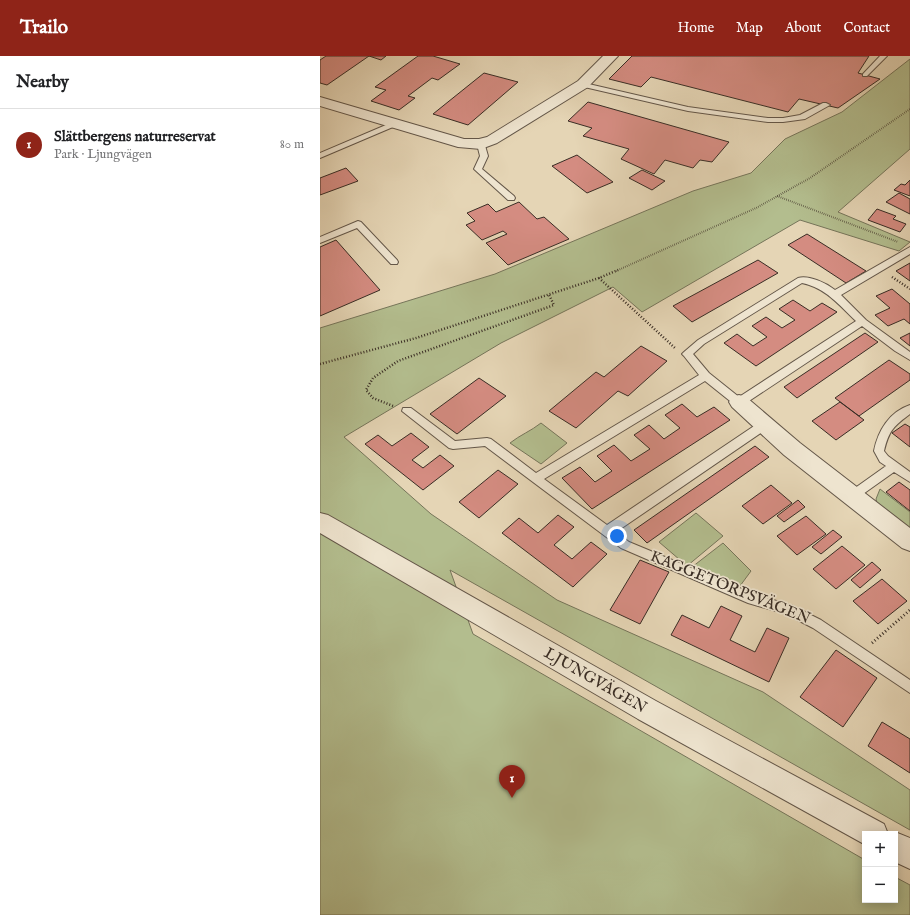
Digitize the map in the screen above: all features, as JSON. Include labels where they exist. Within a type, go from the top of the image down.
[{"type":"street","points":[[320,100],[463,144],[481,144],[492,140],[583,84],[611,56]]},
{"type":"street","points":[[739,402],[764,426],[910,541]]},
{"type":"street","name":"LJUNGVÄGEN","points":[[320,522],[647,710],[869,831]]},
{"type":"street","points":[[898,848],[910,854]]},
{"type":"lane","points":[[865,75],[884,56]]},
{"type":"lane","points":[[583,84],[688,109],[768,120],[783,120],[802,117],[826,105]]},
{"type":"lane","points":[[320,156],[396,124]]},
{"type":"lane","points":[[481,144],[484,156],[478,168],[511,198]]},
{"type":"lane","points":[[320,240],[358,224],[394,262]]},
{"type":"lane","points":[[836,294],[902,256],[907,247]]},
{"type":"lane","points":[[862,321],[739,402],[704,376],[688,354],[701,342],[801,280],[814,282],[836,294],[862,321],[910,357]]},
{"type":"lane","points":[[537,478],[704,376]]},
{"type":"lane","points":[[910,409],[886,426],[879,451],[884,459],[910,478]]},
{"type":"lane","name":"KAGGETORPSVÄGEN","points":[[407,411],[453,445],[487,442],[625,544],[752,599],[789,610],[817,624],[910,687]]},
{"type":"lane","points":[[608,531],[764,426]]},
{"type":"lane","points":[[852,496],[894,466]]},
{"type":"path","points":[[320,364],[416,338],[599,278],[734,219],[816,174],[910,109]]},
{"type":"path","points":[[776,196],[907,247]]},
{"type":"path","points":[[878,269],[910,289]]},
{"type":"path","points":[[599,278],[677,350],[688,354]]},
{"type":"path","points":[[407,411],[373,398],[366,390],[373,378],[398,361],[554,305],[549,295]]},
{"type":"path","points":[[860,653],[910,610]]},
{"type":"green space","points":[[910,59],[910,149],[838,212],[910,242],[899,251],[800,220],[642,312],[613,287],[501,343],[344,437],[431,514],[557,600],[763,692],[910,790],[910,830],[450,570],[473,634],[862,858],[862,903],[898,903],[898,879],[910,885],[910,915],[320,915],[320,328],[495,274],[693,191],[751,173],[785,139],[842,112]]},
{"type":"green space","points":[[541,423],[567,443],[541,464],[510,443]]},
{"type":"green space","points":[[880,489],[910,512],[910,529],[877,503],[876,499]]},
{"type":"green space","points":[[696,513],[723,536],[687,566],[659,542]]},
{"type":"green space","points":[[723,543],[751,571],[740,586],[692,567]]},
{"type":"building","points":[[326,56],[369,56],[327,85],[320,83],[320,60]]},
{"type":"building","points":[[369,56],[386,56],[381,60]]},
{"type":"building","points":[[418,56],[433,56],[460,64],[438,80],[432,78],[408,96],[415,98],[399,110],[371,101],[386,90],[375,87]]},
{"type":"building","points":[[632,56],[869,56],[858,73],[880,79],[838,108],[799,99],[788,112],[651,77],[641,87],[609,79]]},
{"type":"building","points":[[484,73],[518,82],[468,125],[433,114]]},
{"type":"building","points":[[588,102],[729,142],[712,162],[700,160],[693,168],[665,160],[654,174],[621,159],[629,149],[583,136],[592,128],[568,121]]},
{"type":"building","points":[[577,155],[613,182],[587,193],[552,166]]},
{"type":"building","points":[[346,168],[358,181],[320,195],[320,178]]},
{"type":"building","points":[[642,170],[665,181],[652,190],[629,178]]},
{"type":"building","points":[[910,180],[910,196],[894,190],[901,184],[905,185]]},
{"type":"building","points":[[899,193],[910,199],[910,214],[886,202]]},
{"type":"building","points":[[519,202],[537,219],[544,217],[569,239],[508,265],[486,243],[507,234],[503,231],[482,240],[466,225],[475,221],[467,213],[488,204],[496,212]]},
{"type":"building","points":[[877,209],[896,216],[893,219],[906,224],[900,232],[868,220]]},
{"type":"building","points":[[807,234],[866,271],[846,283],[788,245]]},
{"type":"building","points":[[336,240],[380,290],[320,316],[320,247]]},
{"type":"building","points":[[758,260],[778,273],[692,322],[673,306]]},
{"type":"building","points":[[910,263],[910,281],[896,271]]},
{"type":"building","points":[[892,289],[910,304],[910,324],[904,319],[888,326],[875,315],[890,308],[876,296]]},
{"type":"building","points":[[793,300],[810,311],[822,303],[837,312],[756,366],[724,343],[737,334],[753,346],[767,337],[752,326],[766,317],[782,328],[795,320],[779,309]]},
{"type":"building","points":[[865,333],[878,342],[797,398],[784,387]]},
{"type":"building","points":[[910,333],[910,346],[900,338]]},
{"type":"building","points":[[641,346],[667,361],[628,396],[618,391],[576,428],[549,411],[596,372],[604,377]]},
{"type":"building","points":[[889,360],[910,374],[910,380],[859,416],[835,398]]},
{"type":"building","points":[[479,378],[506,396],[457,434],[430,414]]},
{"type":"building","points":[[840,402],[864,420],[836,440],[812,421]]},
{"type":"building","points":[[682,404],[697,417],[714,407],[730,420],[592,509],[562,478],[580,467],[595,482],[612,471],[597,456],[614,445],[631,461],[650,449],[634,435],[649,425],[664,439],[680,428],[665,415]]},
{"type":"building","points":[[905,424],[910,427],[910,447],[892,433]]},
{"type":"building","points":[[411,433],[429,447],[412,460],[423,468],[440,455],[454,466],[423,490],[365,444],[378,435],[392,446]]},
{"type":"building","points":[[755,446],[769,457],[647,543],[634,530]]},
{"type":"building","points":[[498,470],[518,484],[479,518],[459,502]]},
{"type":"building","points":[[899,482],[910,490],[910,511],[886,492]]},
{"type":"building","points":[[771,485],[792,503],[763,524],[742,506]]},
{"type":"building","points":[[798,500],[805,507],[784,522],[777,516]]},
{"type":"building","points":[[558,515],[574,527],[554,545],[572,559],[591,542],[607,554],[573,587],[502,533],[519,518],[538,533]]},
{"type":"building","points":[[806,516],[826,534],[797,555],[777,536]]},
{"type":"building","points":[[833,530],[842,537],[821,554],[812,547]]},
{"type":"building","points":[[842,546],[865,565],[836,589],[813,569]]},
{"type":"building","points":[[640,560],[669,572],[640,624],[610,610]]},
{"type":"building","points":[[872,562],[881,570],[860,588],[851,580]]},
{"type":"building","points":[[882,579],[907,601],[878,624],[853,601]]},
{"type":"building","points":[[721,606],[742,616],[730,640],[755,652],[767,628],[789,638],[769,682],[671,635],[682,615],[709,628]]},
{"type":"building","points":[[836,650],[877,678],[843,727],[800,697]]},
{"type":"building","points":[[882,722],[910,739],[910,773],[868,746]]},
{"type":"place","name":"Slättbergens naturreservat","points":[[512,798]]}]
